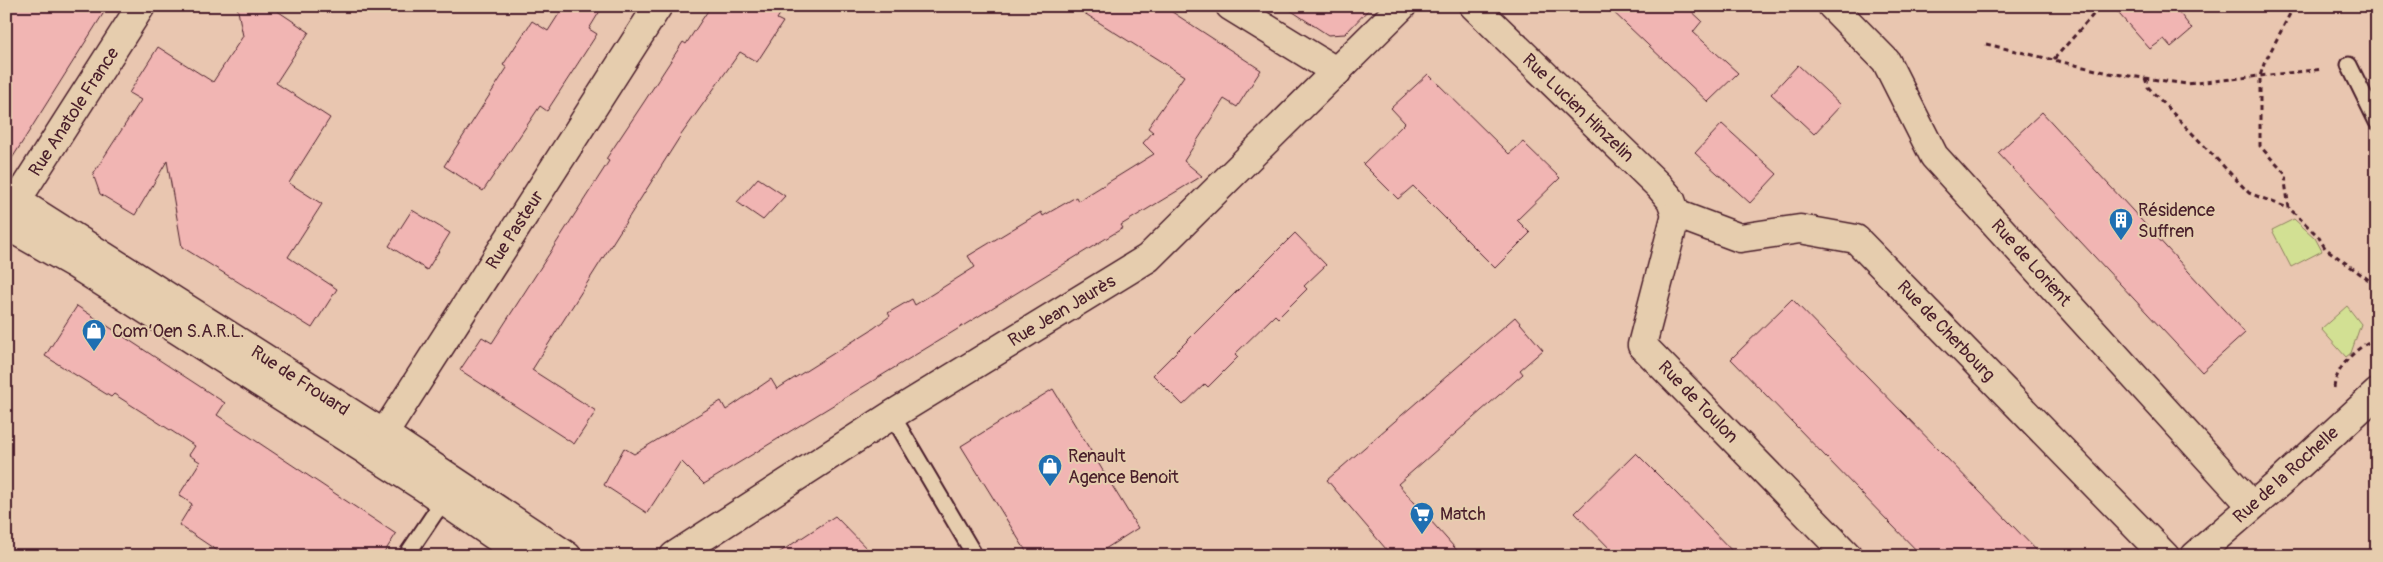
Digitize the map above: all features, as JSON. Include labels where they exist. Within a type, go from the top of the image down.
[{"type":"street","name":"Rue Anatole France","points":[[10,203],[141,6]]},
{"type":"street","name":"Rue Pasteur","points":[[377,444],[658,6]]},
{"type":"street","points":[[1230,6],[1336,72]]},
{"type":"street","name":"Rue Jean Jaurès","points":[[674,556],[892,415],[1148,258],[1402,6]]},
{"type":"street","name":"Rue Lucien Hinzelin","points":[[1474,6],[1660,187],[1671,200],[1676,214]]},
{"type":"street","name":"Rue de Lorient","points":[[1837,8],[1886,61],[1934,156],[2252,506]]},
{"type":"street","name":"Rue de Frouard","points":[[10,203],[377,444],[443,501],[524,556]]},
{"type":"street","name":"Rue de Toulon","points":[[1676,214],[1642,345],[1848,556]]},
{"type":"street","name":"Rue de Cherbourg","points":[[1676,214],[1740,238],[1800,229],[1856,239],[2166,556]]},
{"type":"street","name":"Rue de Frouard","points":[[6,225],[567,556]]},
{"type":"street","name":"Rue de la Rochelle","points":[[2195,556],[2377,393]]},
{"type":"lane","points":[[2349,65],[2377,122]]},
{"type":"lane","points":[[892,415],[975,556]]},
{"type":"lane","points":[[406,556],[443,501]]},
{"type":"path","points":[[2054,59],[2101,6]]},
{"type":"path","points":[[2289,208],[2285,182],[2287,176],[2260,146],[2260,76],[2264,64],[2294,6]]},
{"type":"path","points":[[1986,44],[2109,73],[2187,84],[2349,65]]},
{"type":"path","points":[[2145,78],[2148,87],[2249,193],[2289,208],[2318,236],[2325,248],[2374,283],[2377,300]]},
{"type":"green space","points":[[2294,219],[2315,238],[2322,251],[2291,267],[2272,230]]},
{"type":"green space","points":[[2347,306],[2361,324],[2351,353],[2346,357],[2321,329]]},
{"type":"building","points":[[14,6],[108,6],[6,168],[6,19]]},
{"type":"building","points":[[237,6],[270,6],[309,32],[276,83],[330,118],[289,183],[322,204],[288,257],[337,289],[312,328],[182,247],[167,161],[135,215],[100,194],[93,174],[141,100],[129,93],[158,47],[213,82],[243,36]]},
{"type":"building","points":[[564,6],[603,6],[589,29],[597,34],[547,111],[540,106],[483,191],[444,166],[507,68],[503,65],[532,21],[548,31]]},
{"type":"building","points":[[711,6],[785,6],[777,19],[783,22],[757,62],[740,52],[681,135],[532,370],[596,411],[574,444],[460,370],[482,337],[492,343],[609,161],[606,159],[683,42],[686,44]]},
{"type":"building","points":[[1073,6],[1163,6],[1261,70],[1237,107],[1224,99],[1184,161],[1202,176],[1121,225],[1123,228],[704,484],[681,461],[647,513],[604,485],[624,448],[634,454],[721,401],[726,410],[771,379],[777,389],[874,328],[890,316],[888,313],[912,299],[915,305],[975,267],[968,256],[1041,212],[1043,216],[1076,197],[1078,201],[1154,154],[1143,143],[1153,132],[1148,128],[1184,76]]},
{"type":"building","points":[[1284,6],[1372,6],[1345,34],[1328,35]]},
{"type":"building","points":[[1607,6],[1686,6],[1702,21],[1693,32],[1738,73],[1708,102]]},
{"type":"building","points":[[2112,6],[2174,6],[2192,29],[2171,47],[2164,39],[2150,49]]},
{"type":"building","points":[[1798,65],[1841,105],[1814,134],[1771,94]]},
{"type":"building","points":[[1428,74],[1509,154],[1523,142],[1560,178],[1517,220],[1530,233],[1495,268],[1413,186],[1398,199],[1363,164],[1405,123],[1391,108]]},
{"type":"building","name":"Résidence Suffren","points":[[2042,112],[2245,333],[2202,372],[1998,153]]},
{"type":"building","points":[[1722,124],[1777,174],[1750,203],[1695,153]]},
{"type":"building","points":[[758,178],[785,196],[763,220],[737,202]]},
{"type":"building","points":[[412,210],[450,233],[427,270],[389,246]]},
{"type":"building","points":[[1295,233],[1326,265],[1304,286],[1307,289],[1278,318],[1275,315],[1235,354],[1238,357],[1208,387],[1205,384],[1183,405],[1153,375]]},
{"type":"building","points":[[1792,299],[2042,556],[1922,556],[1731,359]]},
{"type":"building","points":[[77,306],[225,403],[217,415],[396,534],[382,556],[225,556],[179,525],[192,504],[179,495],[200,462],[189,455],[195,446],[114,394],[111,397],[45,356]]},
{"type":"building","points":[[1515,317],[1543,350],[1520,370],[1523,374],[1398,484],[1462,556],[1392,556],[1327,480]]},
{"type":"building","name":"Renault Agence Benoit","points":[[1053,389],[1138,528],[1094,556],[1029,556],[961,446]]},
{"type":"building","points":[[1636,453],[1737,556],[1617,556],[1575,513]]},
{"type":"building","points":[[835,516],[874,556],[774,556]]},
{"type":"place","name":"Résidence Suffren","points":[[2121,241]]},
{"type":"place","name":"Com’Oen S.A.R.L.","points":[[94,352]]},
{"type":"place","name":"Renault Agence Benoit","points":[[1050,487]]},
{"type":"place","name":"Match","points":[[1422,535]]}]
